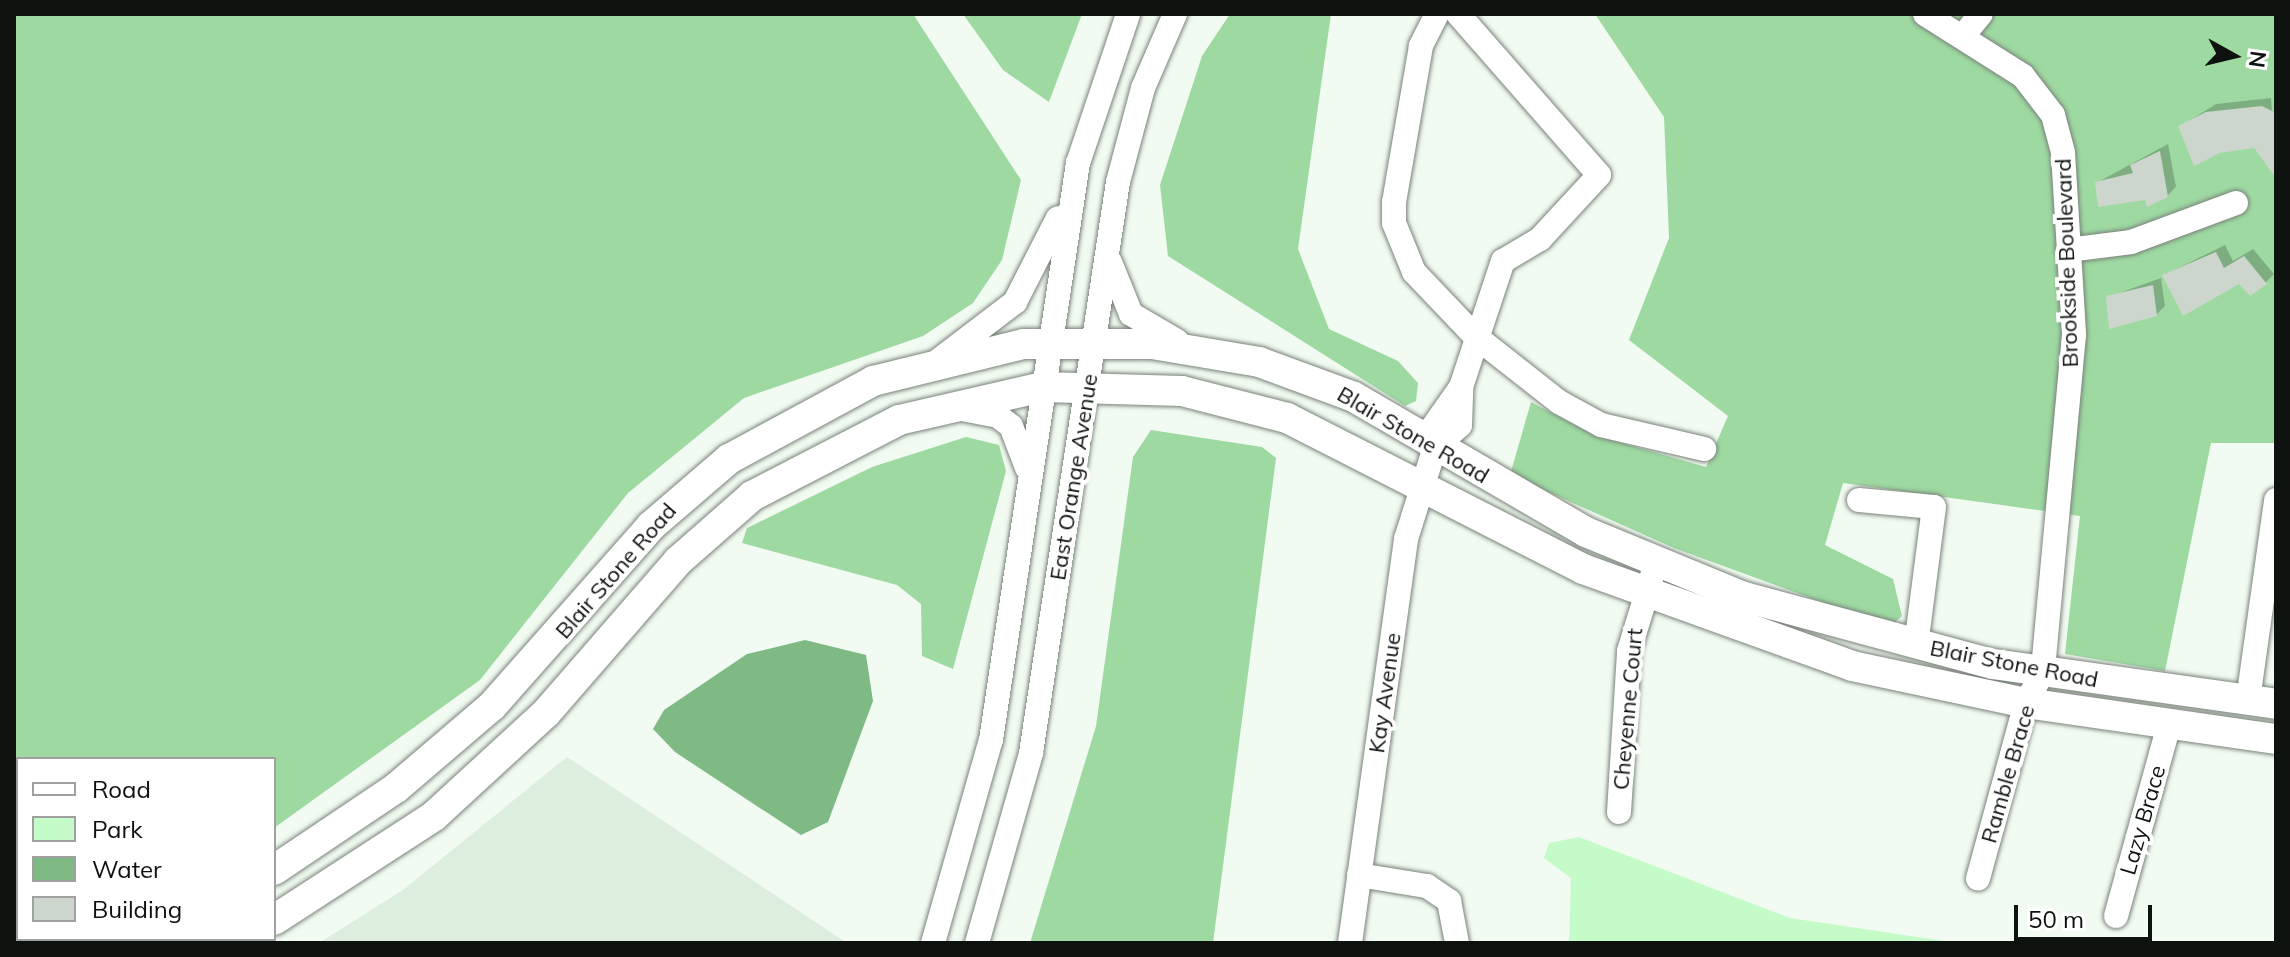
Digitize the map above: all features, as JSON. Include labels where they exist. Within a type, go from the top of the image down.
[{"type":"main road","name":"Blair Stone Road","points":[[276,869],[321,841],[492,706],[629,550],[704,478],[812,408],[936,361],[1050,342],[1095,341],[1206,351],[1324,384],[1435,447],[1658,563],[1775,607],[1916,646],[2043,672],[2262,702]]},
{"type":"main road","name":"Blair Stone Road","points":[[276,919],[345,877],[434,816],[521,737],[726,517],[837,446],[927,410],[1043,387],[1088,384],[1182,391],[1255,407],[1423,483],[1643,594],[1839,662],[2026,703],[2276,739]]},
{"type":"main road","points":[[321,841],[345,877]]},
{"type":"street","name":"East Orange Avenue","points":[[933,943],[985,767],[1078,163],[1128,14]]},
{"type":"street","name":"East Orange Avenue","points":[[977,943],[1031,753],[1108,250],[1134,118],[1175,14]]},
{"type":"street","points":[[1437,14],[1421,46],[1405,116],[1394,223],[1414,272],[1475,336],[1559,402],[1601,425],[1704,449]]},
{"type":"street","name":"Kay Avenue","points":[[1350,943],[1406,539],[1435,447],[1433,427],[1461,387],[1475,336],[1503,261],[1540,239],[1599,175],[1458,14]]},
{"type":"street","name":"Brookside Boulevard","points":[[1925,14],[2023,76],[2053,115],[2068,250],[2071,404],[2043,672]]},
{"type":"street","points":[[1963,36],[1981,14]]},
{"type":"street","points":[[936,361],[1020,296],[1040,263],[1078,163]]},
{"type":"street","points":[[2068,250],[2131,242],[2236,203]]},
{"type":"street","points":[[1108,250],[1124,303],[1140,324],[1206,351]]},
{"type":"street","points":[[927,410],[998,416],[1019,439],[1029,483]]},
{"type":"street","points":[[1859,500],[1934,507],[1916,646]]},
{"type":"street","points":[[2262,702],[2276,500]]},
{"type":"street","name":"Cheyenne Court","points":[[1619,812],[1629,651],[1643,594],[1658,563]]},
{"type":"street","name":"Ramble Brace","points":[[1978,879],[2026,703],[2043,672]]},
{"type":"street","name":"Lazy Brace","points":[[2116,916],[2169,725]]},
{"type":"street","points":[[1359,875],[1427,886],[1449,901],[1457,943]]},
{"type":"shaded area","points":[[14,14],[913,14],[1021,180],[1002,260],[973,303],[923,336],[744,398],[628,493],[480,680],[276,827],[276,757],[16,757],[16,941],[38,941],[14,943]]},
{"type":"shaded area","points":[[963,14],[1082,14],[1049,102],[1003,70]]},
{"type":"shaded area","points":[[1230,14],[1331,14],[1298,249],[1329,329],[1398,361],[1418,383],[1416,401],[1405,406],[1168,256],[1160,185],[1202,56]]},
{"type":"shaded area","points":[[1595,14],[2276,14],[2276,443],[2211,443],[2165,671],[2065,654],[2080,516],[1843,483],[1825,545],[1893,579],[1902,616],[1890,627],[1674,548],[1510,475],[1531,402],[1594,435],[1706,467],[1728,416],[1629,340],[1669,238],[1664,117]]},
{"type":"shaded area","points":[[1151,430],[1262,447],[1276,458],[1213,943],[1030,943],[1096,726],[1133,457]]},
{"type":"shaded area","points":[[966,437],[999,445],[1006,471],[953,669],[922,656],[921,604],[897,585],[742,543],[747,528],[872,467]]},
{"type":"shaded area","points":[[567,757],[847,943],[319,943],[403,890]]},
{"type":"green space","points":[[1579,837],[1790,918],[1958,943],[1569,943],[1571,878],[1544,858],[1549,843]]},
{"type":"water","points":[[805,640],[866,655],[873,701],[828,822],[801,835],[675,752],[653,729],[664,710],[747,654]]},
{"type":"building","points":[[2262,106],[2276,113],[2276,178],[2254,148],[2220,153],[2194,166],[2178,126],[2206,112]]},
{"type":"building","points":[[2160,151],[2168,197],[2147,207],[2145,200],[2098,207],[2095,182],[2133,173],[2130,165]]},
{"type":"building","points":[[2216,252],[2224,268],[2244,256],[2267,284],[2250,296],[2239,284],[2183,316],[2162,275]]},
{"type":"building","points":[[2153,285],[2157,316],[2109,329],[2106,296]]}]
